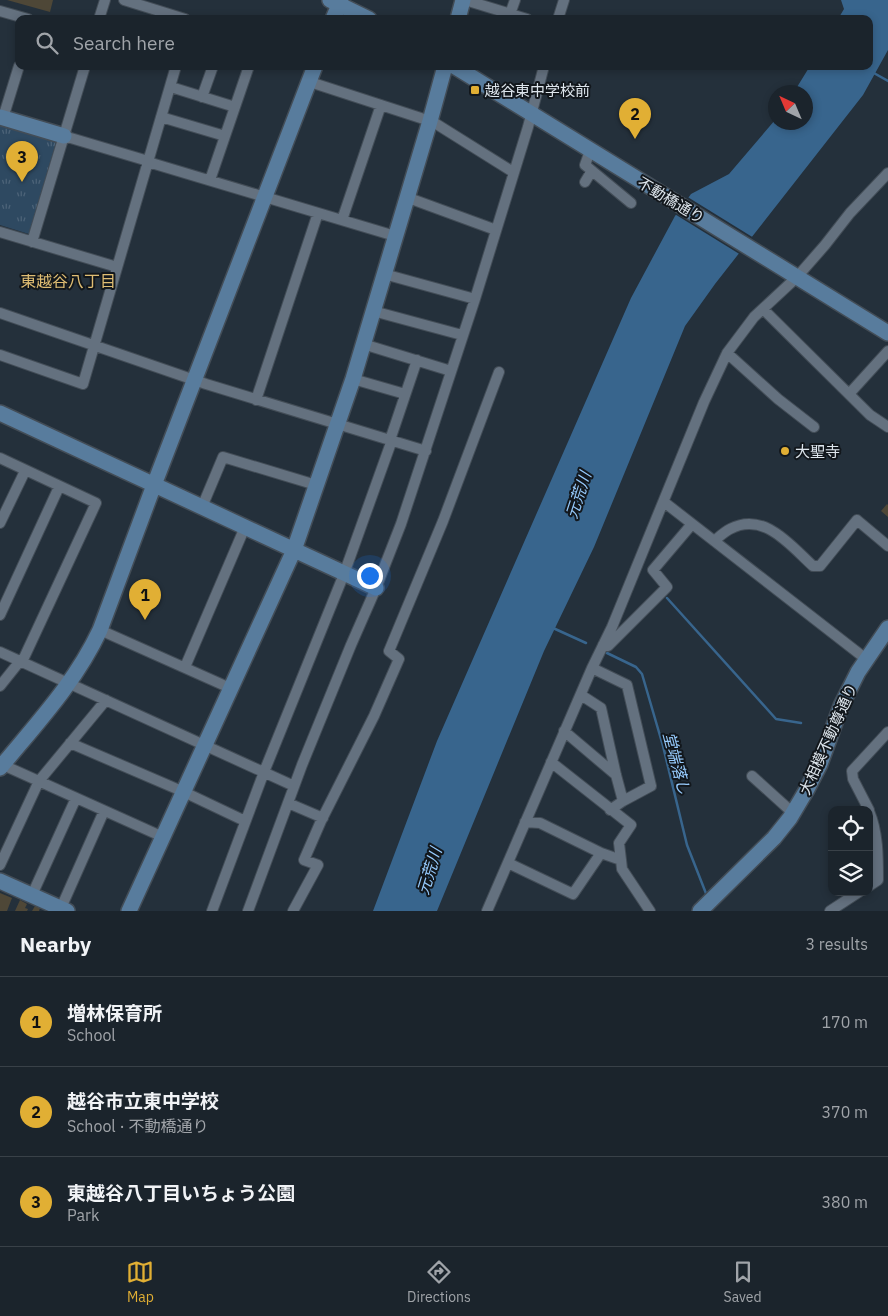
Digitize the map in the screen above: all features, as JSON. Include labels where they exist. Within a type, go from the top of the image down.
[{"type":"street","points":[[100,15],[105,0]]},
{"type":"street","points":[[124,0],[172,15]]},
{"type":"street","points":[[459,15],[464,0],[514,15]]},
{"type":"street","points":[[510,14],[515,0]]},
{"type":"street","points":[[559,15],[564,0]]},
{"type":"street","points":[[334,15],[337,1],[362,15]]},
{"type":"street","points":[[0,11],[15,15]]},
{"type":"street","points":[[18,70],[2,118],[395,236]]},
{"type":"street","points":[[32,242],[84,70]]},
{"type":"street","points":[[0,355],[83,384],[175,70]]},
{"type":"street","points":[[202,97],[212,70]]},
{"type":"street","points":[[210,180],[248,70]]},
{"type":"street","points":[[163,837],[39,781],[1,767],[70,684],[100,630],[314,70]]},
{"type":"street","points":[[130,911],[294,550],[353,379],[430,120],[443,70]]},
{"type":"street","name":"不動橋通り","points":[[460,70],[888,333]]},
{"type":"street","points":[[248,911],[294,786],[350,645],[376,588],[426,451],[427,441],[475,299],[543,70]]},
{"type":"street","points":[[310,82],[430,120],[513,172]]},
{"type":"street","points":[[171,87],[235,107]]},
{"type":"street","points":[[342,220],[381,105]]},
{"type":"street","points":[[161,117],[225,136]]},
{"type":"street","points":[[590,151],[585,165],[591,172],[631,203]]},
{"type":"street","points":[[585,182],[591,172]]},
{"type":"street","points":[[487,911],[664,502],[704,402],[727,353],[754,317],[792,274],[888,173]]},
{"type":"street","points":[[406,197],[496,230]]},
{"type":"street","points":[[256,400],[318,213]]},
{"type":"street","points":[[0,232],[117,267]]},
{"type":"street","points":[[384,274],[475,299]]},
{"type":"street","points":[[763,309],[870,415],[888,428]]},
{"type":"street","points":[[373,311],[462,335]]},
{"type":"street","points":[[0,313],[256,400],[426,451]]},
{"type":"street","points":[[363,344],[451,371]]},
{"type":"street","points":[[849,394],[888,351]]},
{"type":"street","points":[[727,353],[778,399],[814,427]]},
{"type":"street","points":[[212,911],[245,820],[344,574],[417,360]]},
{"type":"street","points":[[293,911],[318,865],[304,860],[371,723],[399,659],[389,651],[443,521],[499,372]]},
{"type":"street","points":[[353,379],[405,394]]},
{"type":"street","points":[[0,413],[376,588]]},
{"type":"street","points":[[202,507],[223,457],[316,485]]},
{"type":"street","points":[[0,458],[96,504],[21,662],[0,686]]},
{"type":"street","points":[[0,523],[25,470]]},
{"type":"street","points":[[0,615],[59,487]]},
{"type":"street","points":[[664,502],[866,659]]},
{"type":"street","points":[[714,541],[729,529],[742,524],[759,524],[771,529],[813,566],[820,566],[857,520],[888,546]]},
{"type":"street","points":[[603,645],[608,646],[667,587],[653,570],[692,524]]},
{"type":"street","points":[[185,667],[245,527]]},
{"type":"street","name":"大相模不動尊通り","points":[[705,906],[774,838],[793,813],[820,764],[841,706],[858,672],[888,629]]},
{"type":"street","points":[[100,630],[230,688]]},
{"type":"street","points":[[0,652],[294,786]]},
{"type":"street","points":[[592,668],[627,684],[651,786],[610,810]]},
{"type":"street","points":[[580,695],[601,708],[623,801]]},
{"type":"street","points":[[0,866],[39,781],[106,700]]},
{"type":"street","points":[[564,731],[616,775]]},
{"type":"street","points":[[867,806],[853,779],[852,771],[888,732]]},
{"type":"street","points":[[70,743],[245,820]]},
{"type":"street","points":[[551,762],[631,825],[619,842],[622,869],[650,911]]},
{"type":"street","points":[[752,776],[793,813]]},
{"type":"street","points":[[32,895],[76,798]]},
{"type":"street","points":[[288,802],[323,818]]},
{"type":"street","points":[[0,881],[64,910],[104,812]]},
{"type":"street","points":[[530,812],[540,823],[602,853],[621,860]]},
{"type":"street","points":[[873,820],[878,853],[874,883]]},
{"type":"street","points":[[525,822],[540,823]]},
{"type":"street","points":[[508,863],[573,894],[602,853]]},
{"type":"street","points":[[874,883],[888,874]]},
{"type":"street","points":[[830,911],[853,896]]},
{"type":"green space","points":[[0,123],[57,139],[29,234],[0,225]]},
{"type":"water","name":"元荒川","points":[[841,0],[888,0],[888,50],[863,95],[715,284],[685,326],[594,547],[544,651],[437,911],[373,911],[437,741],[631,298],[675,216],[691,194],[729,174],[768,128],[768,130],[813,130],[813,85],[798,85],[808,70],[873,70],[873,15],[840,15],[844,9]]},
{"type":"pier","points":[[686,196],[754,238],[741,255],[673,213]]},
{"type":"building","points":[[7,0],[53,0],[50,12]]},
{"type":"building","points":[[888,505],[888,517],[881,511]]},
{"type":"building","points":[[0,893],[12,898],[7,911],[0,911]]},
{"type":"building","points":[[20,900],[27,904],[25,908],[28,909],[27,911],[15,911]]},
{"type":"building","points":[[35,906],[40,908],[39,911],[32,911]]},
{"type":"waterway","points":[[872,72],[888,81]]},
{"type":"waterway","points":[[667,598],[776,719],[801,723]]},
{"type":"waterway","name":"堂端落し","points":[[553,628],[586,643]]},
{"type":"waterway","name":"堂端落し","points":[[607,653],[636,667],[642,674],[663,746],[687,845],[707,896]]},
{"type":"place","name":"越谷東中学校前","points":[[475,90]]},
{"type":"place","name":"越谷市立東中学校","points":[[635,139]]},
{"type":"place","name":"東越谷八丁目いちょう公園","points":[[22,182]]},
{"type":"place","name":"大聖寺","points":[[785,451]]},
{"type":"place","name":"増林保育所","points":[[145,620]]},
{"type":"district","name":"東越谷八丁目","points":[[68,281]]}]
